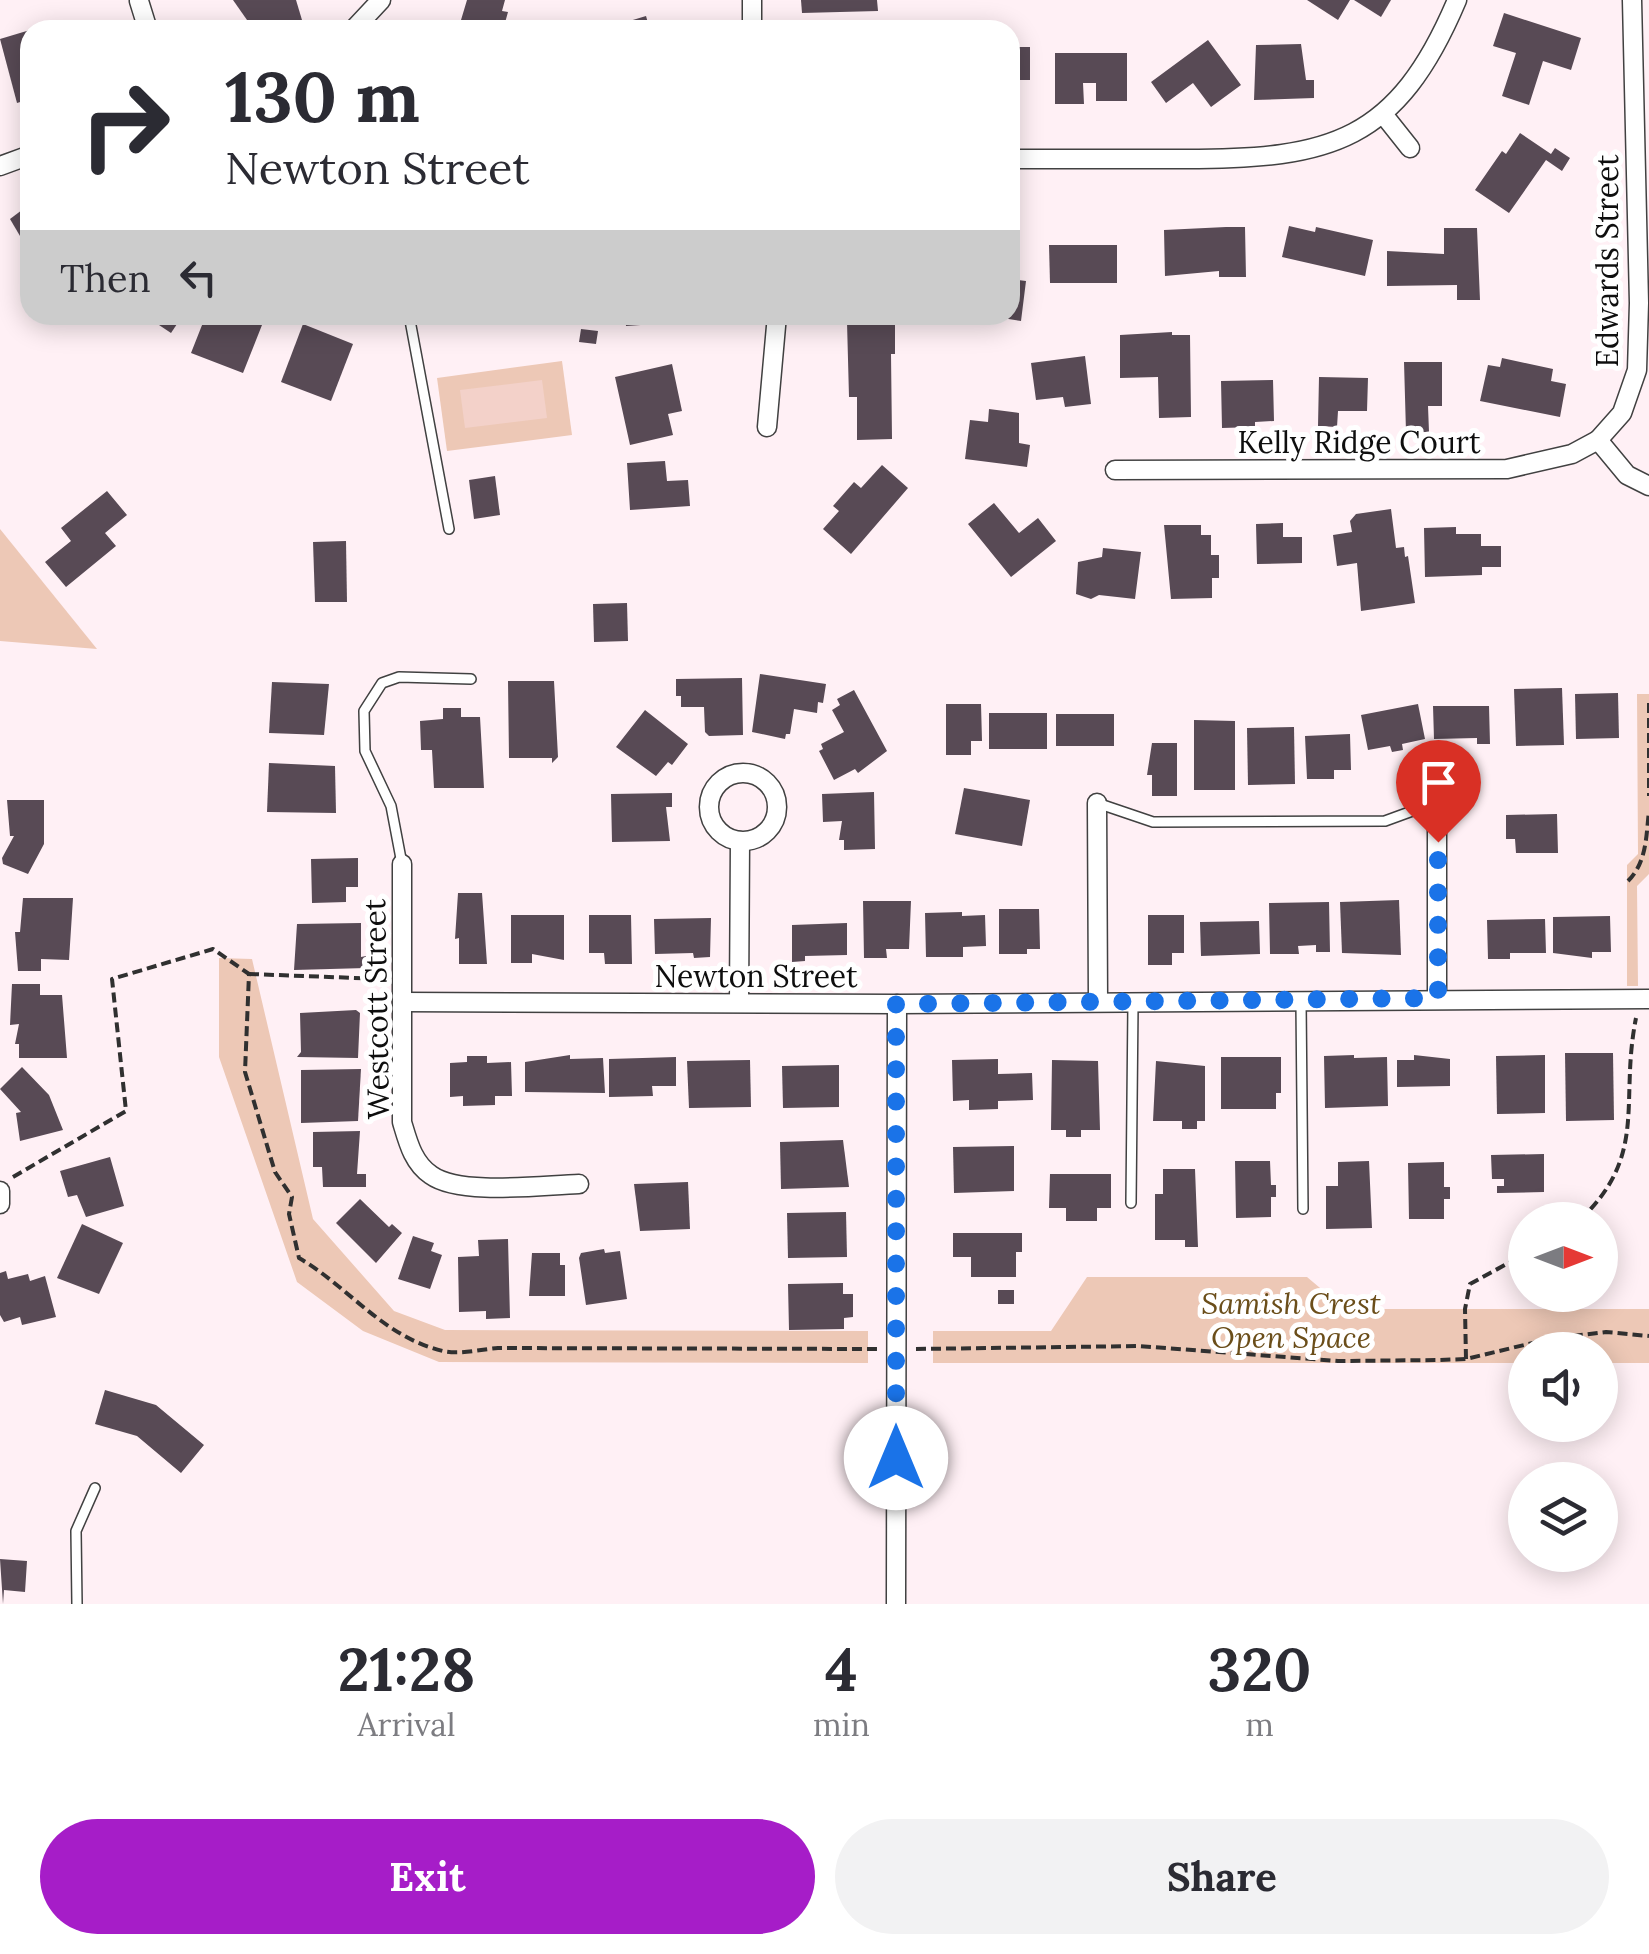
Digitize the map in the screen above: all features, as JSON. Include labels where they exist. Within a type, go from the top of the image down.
[{"type":"street","points":[[362,20],[381,0]]},
{"type":"street","points":[[1020,159],[1273,158],[1324,146],[1351,135],[1383,114],[1421,70],[1457,0]]},
{"type":"street","name":"Edwards Street","points":[[1598,440],[1612,428],[1630,398],[1644,303],[1632,0]]},
{"type":"street","points":[[1383,114],[1410,148]]},
{"type":"street","points":[[766,427],[777,325]]},
{"type":"street","points":[[1598,440],[1627,475],[1649,486]]},
{"type":"street","name":"Kelly Ridge Court","points":[[1115,470],[1507,468],[1572,454],[1598,440]]},
{"type":"street","points":[[1438,802],[1438,998]]},
{"type":"street","points":[[1098,803],[1098,1000]]},
{"type":"street","points":[[739,1002],[740,841]]},
{"type":"street","name":"Westcott Street","points":[[402,864],[402,1122],[412,1155],[432,1177],[464,1186],[578,1184]]},
{"type":"street","name":"Newton Street","points":[[402,1002],[896,1004],[1648,999]]},
{"type":"street","points":[[896,1004],[896,1604]]},
{"type":"street","points":[[0,1188],[0,1204]]},
{"type":"lane","points":[[411,325],[449,529]]},
{"type":"lane","points":[[402,864],[391,806],[365,751],[364,711],[382,683],[399,676],[471,679]]},
{"type":"lane","points":[[1098,803],[1153,822],[1211,822],[1384,821],[1438,802]]},
{"type":"lane","points":[[1301,999],[1304,1210]]},
{"type":"lane","points":[[1131,1204],[1133,1001]]},
{"type":"lane","points":[[77,1604],[76,1530],[94,1488]]},
{"type":"path","points":[[1649,703],[1649,796]]},
{"type":"path","points":[[1628,881],[1642,861],[1649,811]]},
{"type":"path","points":[[1642,861],[1649,862]]},
{"type":"path","points":[[0,1188],[126,1111],[112,979],[213,949],[249,974],[403,979]]},
{"type":"path","points":[[249,974],[245,1072],[276,1172],[292,1197],[289,1214],[299,1258],[327,1274],[344,1294],[392,1330],[446,1352],[498,1348],[1139,1346],[1338,1361],[1466,1359],[1550,1339],[1606,1332],[1649,1336]]},
{"type":"path","points":[[1597,1202],[1622,1176],[1632,1130],[1635,1021],[1648,999]]},
{"type":"path","points":[[1466,1359],[1465,1309],[1470,1284],[1508,1263]]},
{"type":"green space","points":[[562,361],[572,435],[447,451],[437,378]]},
{"type":"green space","points":[[0,529],[97,649],[0,641]]},
{"type":"green space","points":[[1637,694],[1649,694],[1649,874],[1637,886],[1638,986],[1627,986],[1627,865],[1638,854]]},
{"type":"green space","points":[[219,958],[252,959],[313,1219],[394,1311],[445,1330],[868,1331],[868,1363],[439,1362],[363,1331],[297,1282],[219,1057]]},
{"type":"green space","name":"Samish Crest Open Space","points":[[1087,1277],[1307,1277],[1345,1309],[1649,1309],[1649,1363],[1618,1363],[1618,1332],[1508,1332],[1508,1363],[933,1363],[933,1331],[1051,1331]]},
{"type":"shaded area","points":[[542,380],[547,418],[465,428],[460,390]]},
{"type":"building","points":[[233,0],[296,0],[302,20],[247,20]]},
{"type":"building","points":[[467,0],[505,0],[502,11],[508,12],[506,20],[461,20]]},
{"type":"building","points":[[801,0],[877,0],[878,11],[802,13]]},
{"type":"building","points":[[1307,0],[1350,0],[1338,20]]},
{"type":"building","points":[[1354,0],[1391,0],[1381,17]]},
{"type":"building","points":[[1504,13],[1581,38],[1571,70],[1543,61],[1529,105],[1502,96],[1516,53],[1493,46]]},
{"type":"building","points":[[20,33],[17,103],[0,39]]},
{"type":"building","points":[[1208,40],[1241,85],[1211,107],[1193,83],[1166,103],[1151,82]]},
{"type":"building","points":[[1301,44],[1306,80],[1314,80],[1314,98],[1254,100],[1256,45]]},
{"type":"building","points":[[1020,47],[1030,47],[1030,80],[1020,80]]},
{"type":"building","points":[[1055,53],[1127,53],[1127,101],[1096,101],[1096,83],[1083,83],[1084,104],[1055,104]]},
{"type":"building","points":[[1520,133],[1551,154],[1555,148],[1570,158],[1562,171],[1546,160],[1509,213],[1475,190]]},
{"type":"building","points":[[20,212],[20,236],[10,219]]},
{"type":"building","points":[[1289,226],[1315,232],[1316,227],[1373,240],[1365,276],[1282,257]]},
{"type":"building","points":[[1245,227],[1246,277],[1219,277],[1219,271],[1165,276],[1164,230]]},
{"type":"building","points":[[1444,228],[1477,228],[1480,300],[1457,300],[1457,285],[1387,286],[1387,251],[1444,254]]},
{"type":"building","points":[[1049,245],[1117,245],[1117,283],[1050,283]]},
{"type":"building","points":[[1020,280],[1026,281],[1020,321]]},
{"type":"building","points":[[159,325],[176,325],[171,333]]},
{"type":"building","points":[[202,325],[262,325],[243,373],[191,353]]},
{"type":"building","points":[[303,325],[353,344],[331,401],[281,382]]},
{"type":"building","points":[[847,325],[895,325],[895,354],[891,354],[892,439],[857,440],[857,397],[849,397]]},
{"type":"building","points":[[581,329],[598,331],[596,344],[579,342]]},
{"type":"building","points":[[1120,335],[1190,335],[1191,417],[1159,418],[1158,377],[1120,378]]},
{"type":"building","points":[[1085,356],[1091,404],[1065,407],[1063,397],[1036,400],[1031,363]]},
{"type":"building","points":[[1502,358],[1553,369],[1551,381],[1566,384],[1560,417],[1480,401],[1488,365],[1500,367]]},
{"type":"building","points":[[1404,362],[1442,362],[1442,406],[1428,406],[1429,432],[1406,432]]},
{"type":"building","points":[[672,364],[682,411],[668,414],[673,435],[630,445],[615,377]]},
{"type":"building","points":[[1319,377],[1368,378],[1367,411],[1338,411],[1337,427],[1318,426]]},
{"type":"building","points":[[1273,380],[1274,421],[1255,422],[1255,427],[1222,428],[1221,381]]},
{"type":"building","points":[[989,409],[1019,413],[1019,443],[1030,445],[1027,467],[965,459],[970,420],[988,422]]},
{"type":"building","points":[[665,461],[667,481],[688,480],[690,506],[630,510],[627,463]]},
{"type":"building","points":[[882,465],[908,488],[851,554],[823,529],[839,511],[833,506],[854,482],[861,488]]},
{"type":"building","points":[[495,476],[500,515],[474,519],[469,480]]},
{"type":"building","points":[[107,491],[127,515],[105,533],[116,546],[66,587],[45,562],[71,541],[61,528]]},
{"type":"building","points":[[994,503],[1019,533],[1038,518],[1056,541],[1011,577],[968,524]]},
{"type":"building","points":[[1391,509],[1396,548],[1404,547],[1405,557],[1408,556],[1415,603],[1361,611],[1357,563],[1337,566],[1333,535],[1352,532],[1350,521],[1356,514]]},
{"type":"building","points":[[1283,523],[1283,537],[1302,537],[1302,563],[1257,564],[1256,524]]},
{"type":"building","points":[[1164,525],[1201,525],[1201,535],[1211,535],[1211,555],[1219,555],[1219,578],[1212,578],[1212,598],[1171,599]]},
{"type":"building","points":[[1456,527],[1456,534],[1481,534],[1481,546],[1501,546],[1501,567],[1482,567],[1482,575],[1425,577],[1424,528]]},
{"type":"building","points":[[346,541],[347,602],[315,602],[313,542]]},
{"type":"building","points":[[1103,548],[1141,552],[1135,599],[1099,595],[1091,599],[1076,594],[1078,562],[1102,557]]},
{"type":"building","points":[[627,603],[628,641],[594,642],[593,604]]},
{"type":"building","points":[[760,674],[826,684],[817,713],[794,709],[790,734],[785,739],[752,732]]},
{"type":"building","points":[[742,678],[743,735],[709,736],[705,732],[704,707],[681,707],[681,696],[676,696],[676,679]]},
{"type":"building","points":[[508,681],[554,681],[558,757],[552,763],[552,758],[509,758]]},
{"type":"building","points":[[272,682],[329,684],[324,735],[269,733]]},
{"type":"building","points":[[1562,688],[1564,745],[1516,746],[1514,689]]},
{"type":"building","points":[[854,690],[887,751],[858,773],[855,769],[834,780],[819,751],[823,749],[821,744],[844,732],[832,710],[840,705],[837,699]]},
{"type":"building","points":[[1618,693],[1619,738],[1576,739],[1575,694]]},
{"type":"building","points":[[946,704],[981,704],[982,741],[971,741],[971,755],[946,755]]},
{"type":"building","points":[[1418,704],[1425,739],[1402,744],[1403,750],[1392,752],[1390,746],[1368,750],[1361,715]]},
{"type":"building","points":[[1433,706],[1489,706],[1490,744],[1477,744],[1477,738],[1434,739]]},
{"type":"building","points":[[443,708],[461,708],[461,717],[480,717],[484,788],[434,788],[432,750],[421,750],[420,721],[443,719]]},
{"type":"building","points":[[645,710],[688,744],[672,765],[668,762],[656,776],[616,747]]},
{"type":"building","points":[[989,713],[1047,713],[1047,749],[989,749]]},
{"type":"building","points":[[1056,714],[1114,714],[1114,746],[1056,746]]},
{"type":"building","points":[[1194,720],[1235,721],[1235,790],[1194,790]]},
{"type":"building","points":[[1294,727],[1295,784],[1248,785],[1247,728]]},
{"type":"building","points":[[1350,734],[1351,770],[1334,770],[1334,779],[1307,779],[1305,736]]},
{"type":"building","points":[[1152,743],[1177,743],[1177,796],[1152,796],[1152,775],[1147,775]]},
{"type":"building","points":[[269,763],[335,766],[336,813],[267,812]]},
{"type":"building","points":[[964,788],[1030,800],[1022,846],[955,834]]},
{"type":"building","points":[[874,792],[875,849],[844,850],[844,840],[839,840],[842,821],[823,822],[822,794]]},
{"type":"building","points":[[672,793],[672,807],[666,807],[670,841],[612,842],[611,794]]},
{"type":"building","points":[[7,800],[44,800],[44,844],[28,874],[3,864],[2,858],[14,836],[10,836]]},
{"type":"building","points":[[1557,814],[1558,853],[1516,853],[1515,839],[1506,839],[1506,815]]},
{"type":"building","points":[[358,858],[358,887],[346,887],[346,902],[312,903],[311,859]]},
{"type":"building","points":[[458,893],[482,893],[487,964],[459,964],[459,938],[455,939]]},
{"type":"building","points":[[23,898],[73,898],[69,960],[41,959],[41,971],[18,971],[15,932],[20,932]]},
{"type":"building","points":[[1399,900],[1401,955],[1342,953],[1340,902]]},
{"type":"building","points":[[863,901],[911,901],[909,949],[886,949],[887,958],[864,958]]},
{"type":"building","points":[[1329,902],[1330,952],[1316,952],[1316,945],[1298,946],[1299,954],[1270,954],[1269,903]]},
{"type":"building","points":[[999,909],[1039,909],[1040,949],[1027,949],[1027,954],[999,954]]},
{"type":"building","points":[[962,912],[962,916],[985,915],[986,946],[963,947],[963,957],[926,957],[925,913]]},
{"type":"building","points":[[511,915],[564,915],[564,960],[532,954],[532,963],[511,963]]},
{"type":"building","points":[[589,915],[631,915],[632,964],[605,964],[604,953],[589,953]]},
{"type":"building","points":[[1148,915],[1184,915],[1184,953],[1172,953],[1172,965],[1148,965]]},
{"type":"building","points":[[1610,916],[1611,952],[1592,952],[1592,958],[1553,953],[1553,917]]},
{"type":"building","points":[[711,918],[710,957],[694,958],[693,953],[655,954],[654,919]]},
{"type":"building","points":[[1545,919],[1546,953],[1510,953],[1510,959],[1488,959],[1487,920]]},
{"type":"building","points":[[1259,921],[1260,954],[1201,956],[1200,922]]},
{"type":"building","points":[[361,923],[361,957],[366,956],[366,968],[294,970],[297,924]]},
{"type":"building","points":[[847,923],[847,955],[805,956],[805,961],[792,962],[792,925]]},
{"type":"building","points":[[12,984],[40,984],[40,995],[62,995],[67,1058],[19,1058],[19,1044],[15,1044],[19,1024],[10,1025]]},
{"type":"building","points":[[300,1013],[360,1013],[358,1058],[297,1057],[301,1052]]},
{"type":"building","points":[[1565,1053],[1613,1053],[1614,1120],[1566,1121]]},
{"type":"building","points":[[570,1055],[570,1059],[603,1058],[605,1093],[525,1092],[525,1062]]},
{"type":"building","points":[[1414,1055],[1450,1059],[1450,1086],[1397,1087],[1397,1060],[1414,1060]]},
{"type":"building","points":[[1545,1055],[1545,1113],[1497,1114],[1496,1056]]},
{"type":"building","points":[[467,1056],[487,1056],[487,1063],[511,1062],[512,1096],[495,1096],[495,1105],[463,1106],[463,1096],[450,1097],[450,1063],[467,1062]]},
{"type":"building","points":[[1324,1056],[1387,1057],[1388,1106],[1325,1108]]},
{"type":"building","points":[[676,1057],[676,1086],[652,1086],[653,1096],[609,1097],[609,1059]]},
{"type":"building","points":[[1221,1057],[1281,1057],[1281,1093],[1276,1093],[1276,1109],[1221,1109]]},
{"type":"building","points":[[998,1059],[998,1074],[1032,1073],[1033,1100],[998,1101],[998,1109],[969,1110],[969,1100],[953,1101],[952,1060]]},
{"type":"building","points":[[750,1060],[751,1107],[689,1108],[687,1061]]},
{"type":"building","points":[[1052,1060],[1098,1061],[1100,1130],[1081,1130],[1081,1137],[1066,1137],[1066,1130],[1051,1130]]},
{"type":"building","points":[[1156,1061],[1205,1066],[1205,1121],[1197,1121],[1197,1129],[1182,1129],[1182,1121],[1153,1121]]},
{"type":"building","points":[[839,1065],[839,1107],[783,1108],[782,1066]]},
{"type":"building","points":[[22,1067],[49,1095],[63,1130],[20,1141],[16,1113],[21,1112],[0,1089]]},
{"type":"building","points":[[361,1069],[358,1121],[301,1123],[301,1070]]},
{"type":"building","points":[[360,1131],[357,1174],[366,1174],[366,1187],[323,1187],[322,1167],[313,1167],[313,1132]]},
{"type":"building","points":[[843,1140],[849,1187],[781,1189],[780,1142]]},
{"type":"building","points":[[1014,1146],[1014,1191],[954,1193],[953,1147]]},
{"type":"building","points":[[1544,1154],[1544,1192],[1497,1193],[1497,1186],[1504,1186],[1504,1179],[1492,1179],[1491,1155]]},
{"type":"building","points":[[110,1157],[124,1206],[86,1217],[77,1195],[68,1197],[60,1171]]},
{"type":"building","points":[[1235,1161],[1270,1161],[1271,1185],[1276,1185],[1276,1197],[1271,1197],[1271,1217],[1236,1218]]},
{"type":"building","points":[[1369,1161],[1372,1228],[1326,1229],[1326,1186],[1338,1186],[1338,1162]]},
{"type":"building","points":[[1444,1162],[1444,1187],[1450,1187],[1450,1199],[1444,1199],[1444,1219],[1409,1219],[1408,1163]]},
{"type":"building","points":[[1163,1169],[1195,1169],[1198,1247],[1185,1247],[1185,1240],[1155,1240],[1155,1194],[1163,1194]]},
{"type":"building","points":[[1050,1174],[1111,1174],[1111,1208],[1097,1208],[1097,1221],[1066,1221],[1066,1208],[1049,1208]]},
{"type":"building","points":[[688,1182],[690,1229],[640,1231],[634,1184]]},
{"type":"building","points":[[360,1199],[389,1227],[392,1224],[402,1233],[376,1263],[336,1223]]},
{"type":"building","points":[[846,1212],[847,1257],[788,1258],[787,1213]]},
{"type":"building","points":[[82,1224],[123,1243],[99,1294],[57,1278]]},
{"type":"building","points":[[953,1233],[1022,1233],[1022,1252],[1016,1252],[1016,1277],[971,1277],[971,1257],[953,1257]]},
{"type":"building","points":[[413,1236],[434,1243],[431,1251],[442,1255],[430,1289],[398,1279]]},
{"type":"building","points":[[508,1239],[510,1318],[486,1319],[486,1311],[459,1312],[458,1257],[479,1256],[478,1240]]},
{"type":"building","points":[[604,1249],[605,1253],[620,1251],[627,1299],[586,1305],[579,1258],[581,1253]]},
{"type":"building","points":[[532,1253],[560,1253],[560,1265],[565,1265],[565,1296],[529,1296]]},
{"type":"building","points":[[6,1271],[8,1279],[28,1274],[30,1281],[45,1276],[56,1317],[22,1325],[20,1317],[4,1322],[0,1315],[0,1273]]},
{"type":"building","points":[[843,1283],[843,1294],[853,1294],[853,1317],[844,1318],[844,1329],[789,1330],[788,1284]]},
{"type":"building","points":[[998,1290],[1014,1290],[1014,1304],[998,1304]]},
{"type":"building","points":[[105,1390],[156,1405],[204,1445],[181,1473],[137,1436],[95,1424]]},
{"type":"building","points":[[0,1559],[27,1561],[25,1592],[4,1590],[3,1604]]},
{"type":"route","points":[[896,1458],[896,1004],[1438,998],[1438,842]]}]
